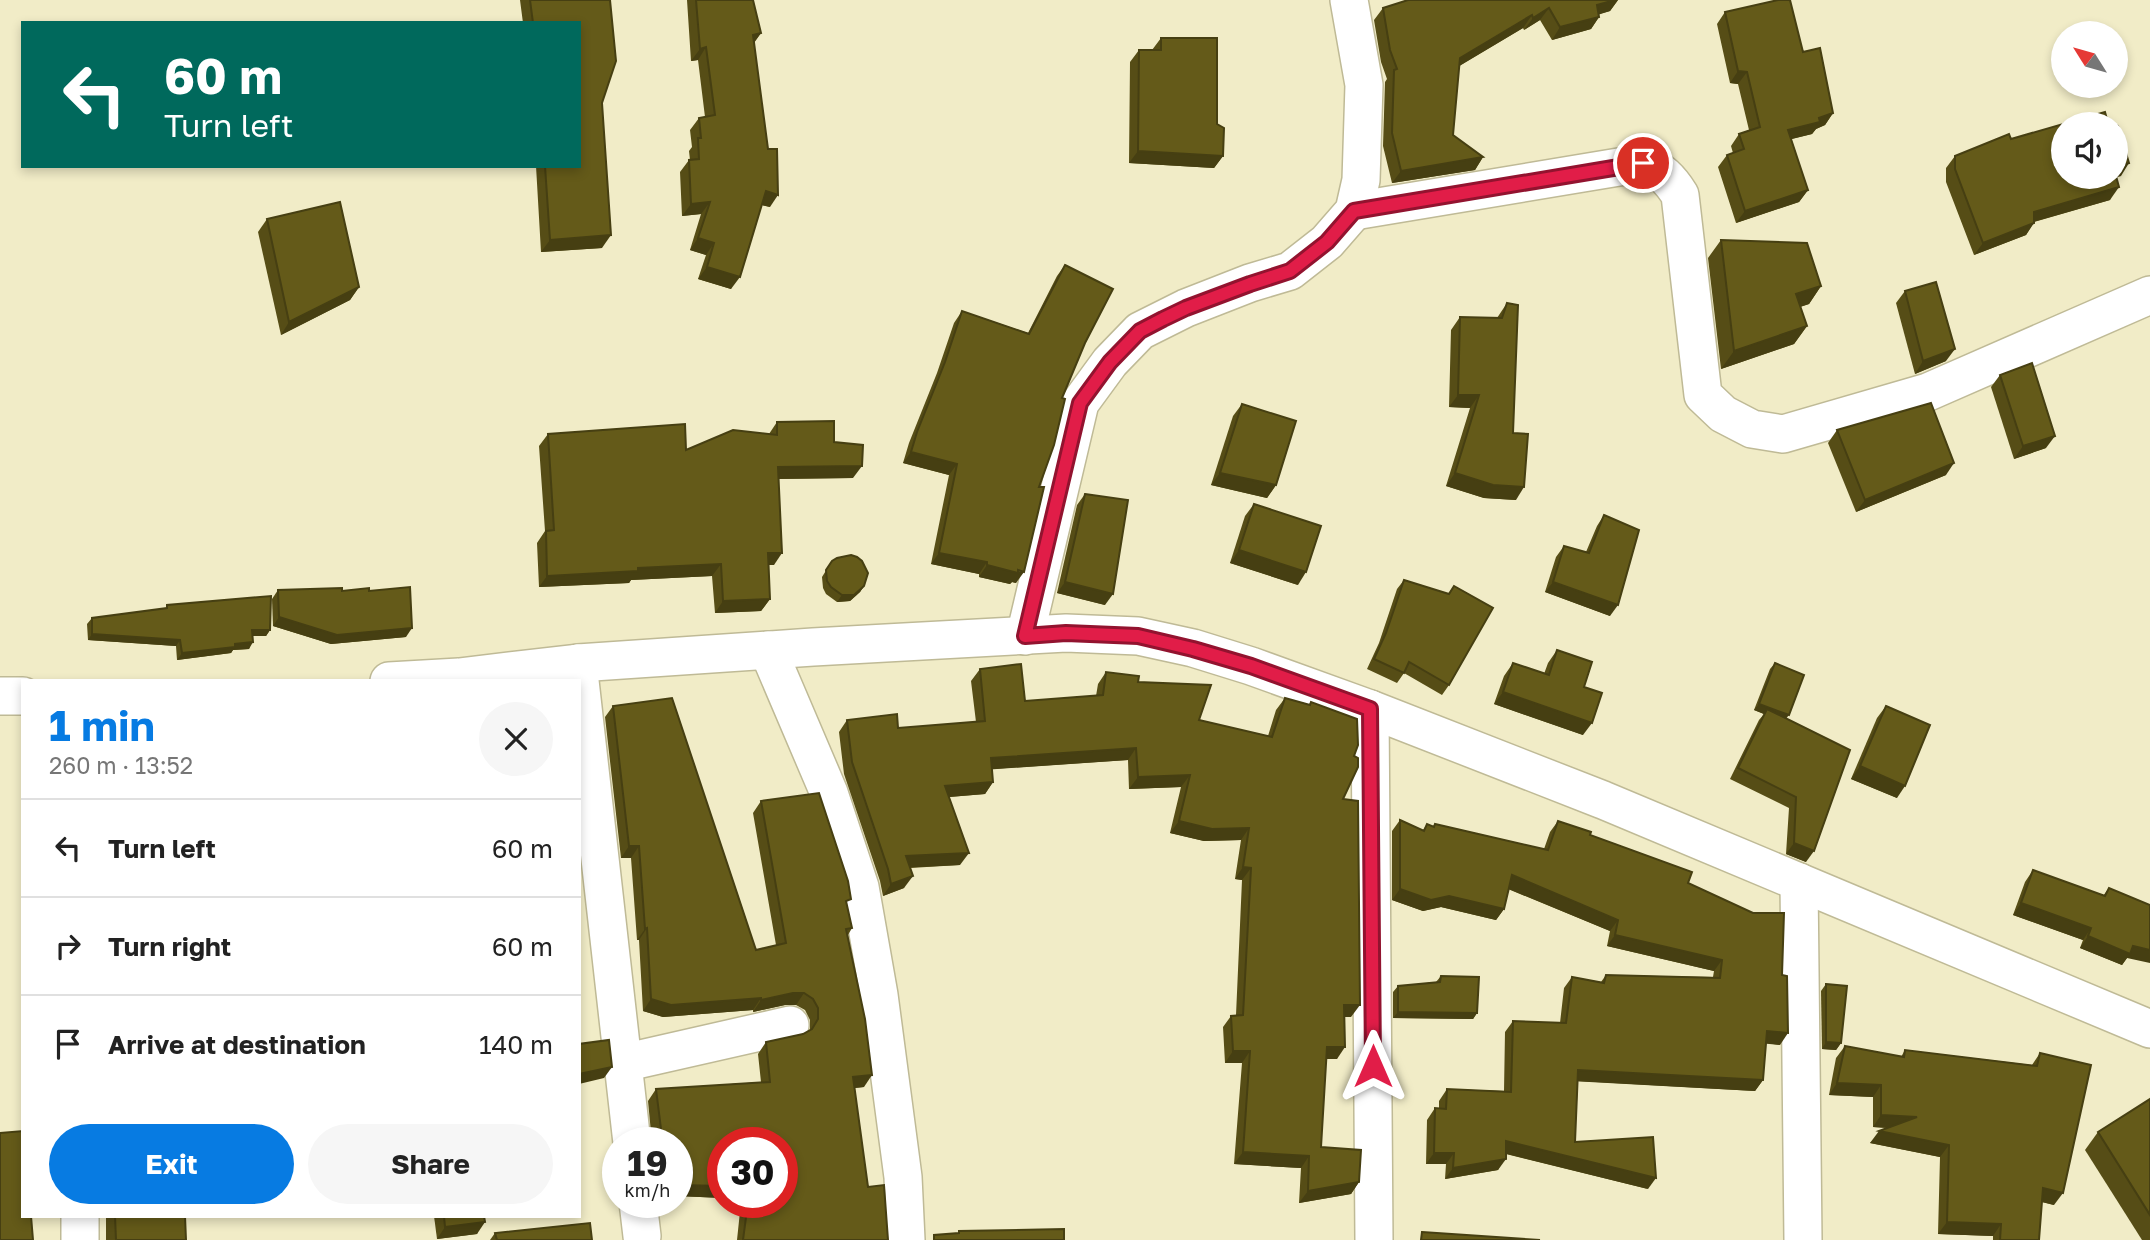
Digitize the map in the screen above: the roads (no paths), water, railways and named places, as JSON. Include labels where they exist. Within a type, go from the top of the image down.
[{"type":"street","points":[[1025,636],[1080,403],[1110,362],[1140,331],[1163,319],[1199,303],[1290,271],[1327,242],[1354,211],[1361,180],[1364,85],[1349,0]]},
{"type":"street","points":[[1354,211],[1643,163],[1658,169],[1669,178],[1680,195],[1703,395],[1723,414],[1752,429],[1783,434],[1928,392],[2150,295]]},
{"type":"street","points":[[424,679],[578,663],[768,650],[1066,633],[1138,636],[1251,666],[1370,709],[1603,800],[2150,1029]]},
{"type":"street","points":[[768,650],[829,793],[860,887],[903,1177],[906,1240]]},
{"type":"street","points":[[578,663],[580,679]]},
{"type":"street","points":[[581,690],[630,1127]]},
{"type":"street","points":[[0,696],[21,696]]},
{"type":"street","points":[[1370,709],[1374,1240]]},
{"type":"street","points":[[1799,882],[1803,1240]]},
{"type":"street","points":[[623,1063],[790,1025]]},
{"type":"street","points":[[80,1218],[80,1240]]}]
